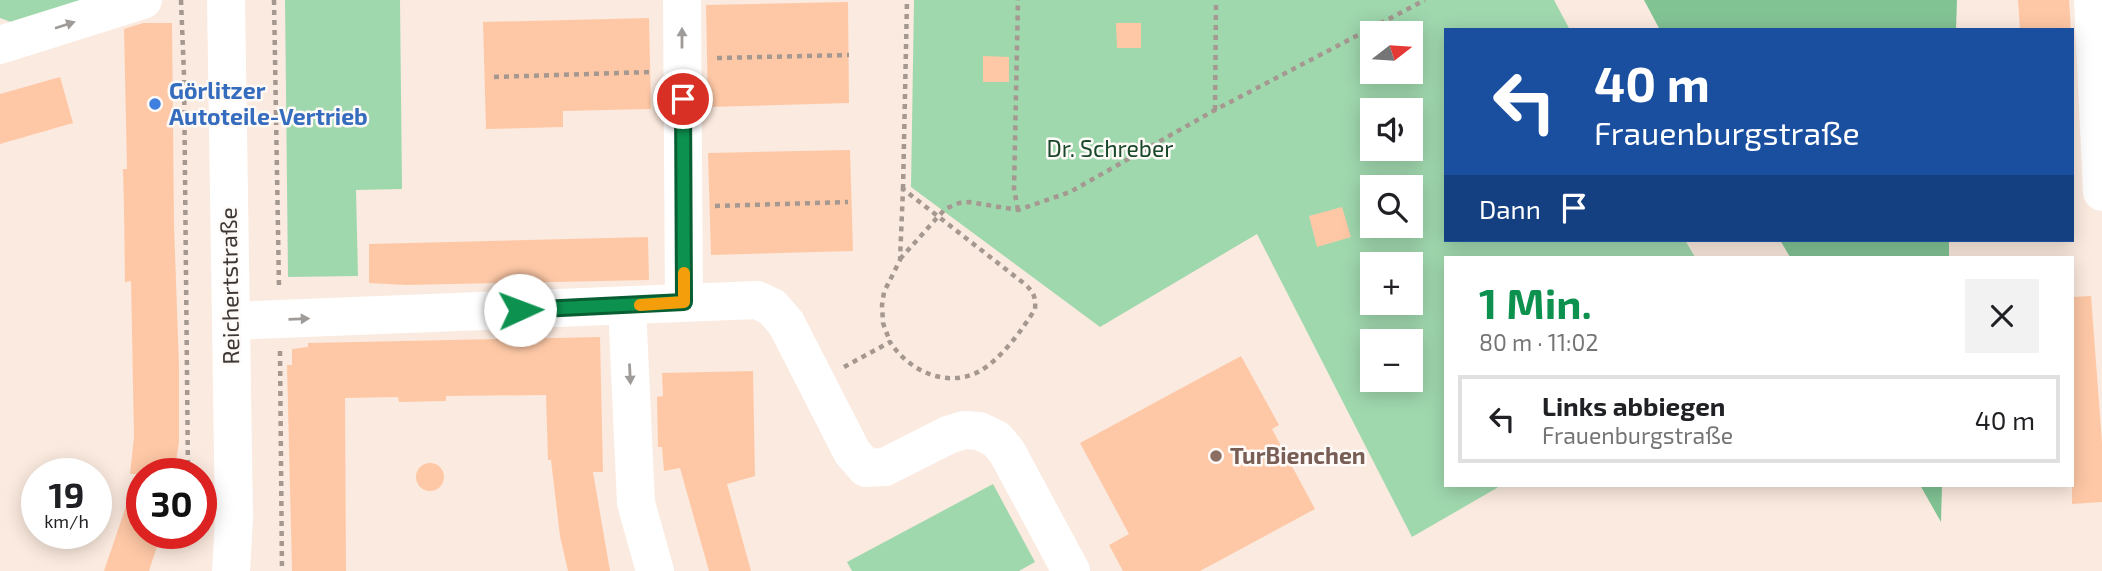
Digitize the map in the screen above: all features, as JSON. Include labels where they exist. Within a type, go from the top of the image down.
[{"type":"street","points":[[0,46],[143,0]]},
{"type":"street","name":"Reichertstraße","points":[[226,0],[234,519],[231,571]]},
{"type":"street","points":[[682,0],[684,302]]},
{"type":"street","points":[[2093,0],[2102,192]]},
{"type":"street","points":[[230,321],[757,300],[772,307],[786,323],[852,452],[866,468],[885,467],[948,435],[964,430],[979,431],[996,439],[1007,452],[1071,571]]},
{"type":"street","points":[[627,306],[636,503],[654,571]]},
{"type":"path","points":[[181,0],[188,458]]},
{"type":"path","points":[[900,260],[907,0]]},
{"type":"path","points":[[1017,210],[1014,189],[1018,0]]},
{"type":"path","points":[[1215,110],[1216,0]]},
{"type":"path","points":[[1409,8],[1410,0]]},
{"type":"path","points":[[903,189],[937,217],[1026,285],[1035,300],[1035,309],[1029,320],[998,357],[980,371],[968,376],[935,376],[920,371],[898,354],[883,323],[884,292],[900,260],[937,217],[945,209],[969,202],[1017,210],[1070,192],[1215,110],[1425,0]]},
{"type":"path","points":[[494,77],[849,55]]},
{"type":"path","points":[[684,207],[848,202]]},
{"type":"path","points":[[816,383],[890,342]]},
{"type":"green space","points":[[0,0],[101,0],[19,25],[0,18]]},
{"type":"green space","points":[[285,0],[400,0],[402,189],[356,190],[358,276],[288,277]]},
{"type":"green space","name":"Dr. Schreber","points":[[914,0],[1554,0],[1569,28],[1444,28],[1444,242],[1686,242],[1694,256],[1444,256],[1444,487],[1499,487],[1412,537],[1257,234],[1100,327],[911,187]]},
{"type":"green space","points":[[1644,0],[1957,0],[1956,28],[1659,28]]},
{"type":"green space","points":[[1781,242],[1949,242],[1949,256],[1789,256]]},
{"type":"green space","points":[[993,484],[1035,562],[1019,571],[852,571],[847,562]]},
{"type":"green space","points":[[1921,487],[1942,487],[1941,522]]},
{"type":"building","points":[[2018,0],[2069,0],[2071,28],[2020,28]]},
{"type":"building","points":[[848,2],[849,103],[708,107],[706,5]]},
{"type":"building","points":[[649,18],[651,109],[563,111],[563,127],[486,129],[483,22]]},
{"type":"building","points":[[143,23],[172,23],[174,225],[179,366],[176,458],[132,458],[134,437],[131,281],[125,282],[123,169],[127,169],[124,29]]},
{"type":"building","points":[[1116,23],[1141,23],[1141,48],[1117,48]]},
{"type":"building","points":[[983,56],[1009,57],[1009,82],[983,82]]},
{"type":"building","points":[[60,77],[73,123],[0,144],[0,94]]},
{"type":"building","points":[[850,150],[853,251],[711,255],[708,153]]},
{"type":"building","points":[[1342,207],[1351,237],[1317,247],[1309,216]]},
{"type":"building","points":[[648,237],[649,280],[406,285],[369,283],[369,244]]},
{"type":"building","points":[[2091,296],[2102,443],[2102,502],[2072,504],[2074,487],[2074,297]]},
{"type":"building","points":[[600,337],[603,472],[593,472],[610,571],[568,571],[560,536],[551,460],[548,460],[546,395],[446,396],[446,401],[399,402],[398,397],[345,398],[346,571],[292,571],[287,365],[292,365],[292,349],[308,347],[308,343]]},
{"type":"building","points":[[1241,356],[1279,425],[1272,429],[1315,509],[1200,571],[1123,571],[1109,545],[1129,534],[1080,443]]},
{"type":"building","points":[[753,371],[755,476],[727,484],[751,571],[709,571],[680,468],[664,471],[662,447],[658,447],[657,397],[663,396],[662,373]]},
{"type":"building","points":[[430,463],[440,467],[444,477],[440,487],[430,491],[420,487],[416,477],[420,467]]},
{"type":"building","points":[[126,506],[126,549],[156,549],[149,571],[104,571]]},
{"type":"slow traffic","points":[[640,305],[684,302],[684,273]]},
{"type":"place","name":"Görlitzer Autoteile-Vertrieb","points":[[155,104]]},
{"type":"place","name":"TurBienchen","points":[[1216,456]]},
{"type":"route","points":[[520,310],[684,302],[683,99]]}]
